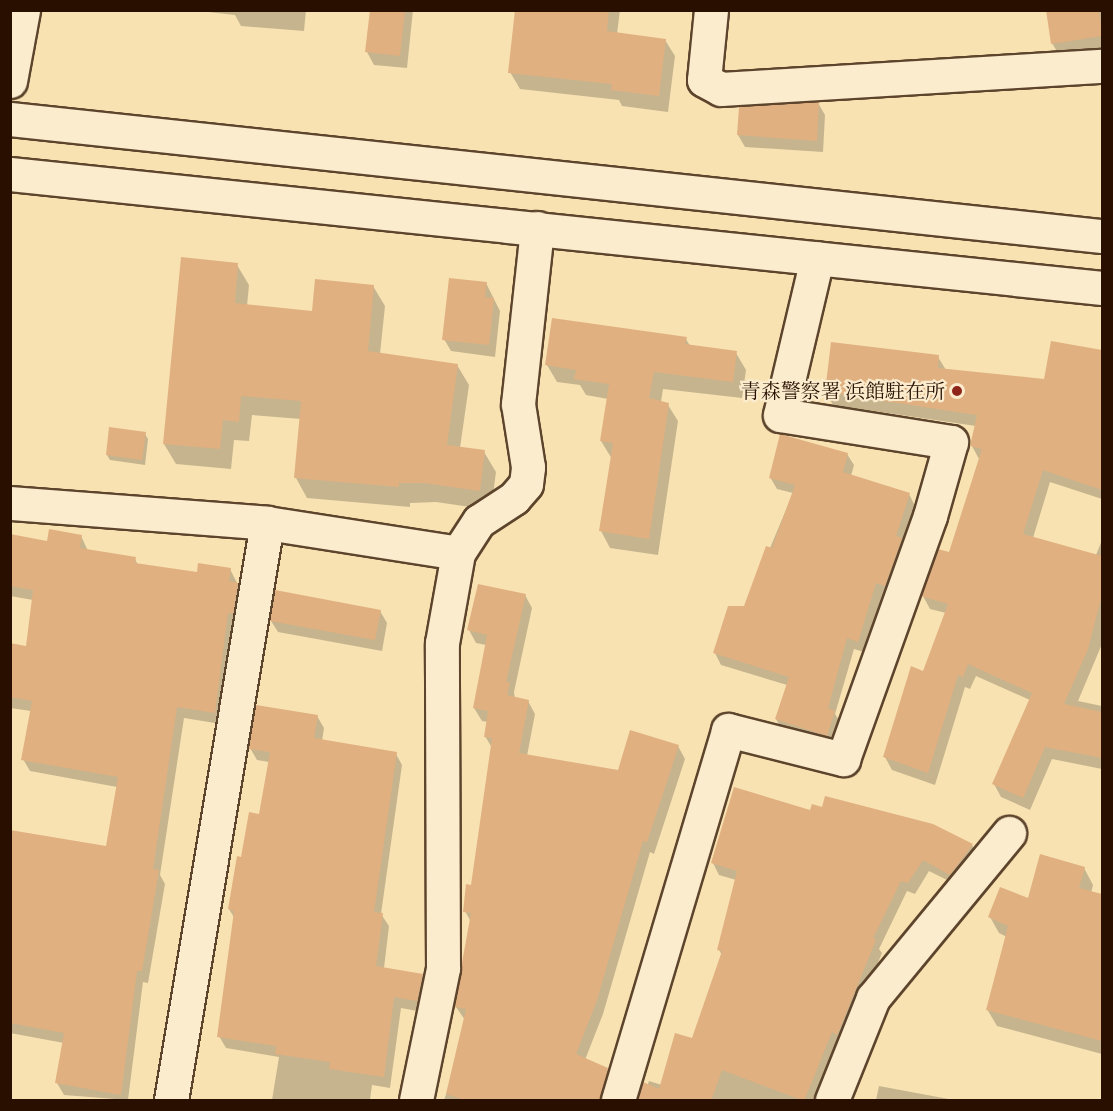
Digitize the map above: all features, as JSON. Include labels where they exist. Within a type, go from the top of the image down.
[{"type":"street","points":[[10,81],[23,10]]},
{"type":"street","points":[[711,10],[704,80],[721,89],[1102,66]]},
{"type":"street","points":[[10,119],[1102,236]]},
{"type":"street","points":[[10,174],[1102,288]]},
{"type":"street","points":[[416,1101],[443,968],[442,643],[458,553],[479,520],[514,498],[526,484],[528,467],[518,404],[537,228]]},
{"type":"street","points":[[618,1101],[728,730],[843,759],[930,516],[951,442],[780,415],[817,258]]},
{"type":"street","points":[[10,502],[267,523],[458,553]]},
{"type":"street","points":[[171,1101],[267,523]]},
{"type":"street","points":[[832,1101],[873,998],[1009,833]]},
{"type":"building","points":[[370,10],[405,10],[400,56],[365,52]]},
{"type":"building","points":[[515,10],[609,10],[607,31],[666,39],[659,96],[611,90],[612,84],[508,73]]},
{"type":"building","points":[[1046,10],[1099,10],[1102,36],[1051,44]]},
{"type":"building","points":[[819,102],[817,141],[737,135],[739,107]]},
{"type":"building","points":[[181,257],[238,263],[235,303],[312,311],[315,279],[374,285],[368,351],[458,364],[447,445],[485,450],[480,491],[424,483],[399,483],[399,487],[294,478],[301,401],[241,396],[239,422],[223,420],[220,449],[163,444]]},
{"type":"building","points":[[449,278],[487,282],[485,297],[494,298],[489,345],[442,340]]},
{"type":"building","points":[[552,318],[687,337],[685,344],[737,351],[733,382],[654,372],[649,398],[669,403],[649,539],[599,531],[613,443],[600,441],[609,384],[574,379],[576,370],[545,365]]},
{"type":"building","points":[[1051,341],[1102,350],[1102,490],[1043,470],[1023,534],[1102,556],[1102,595],[1088,649],[1064,704],[1102,712],[1102,758],[1045,747],[1023,798],[992,784],[1032,693],[968,664],[963,677],[958,675],[928,773],[883,757],[911,666],[923,671],[948,604],[921,596],[938,549],[949,552],[982,449],[970,446],[977,415],[825,392],[831,342],[939,355],[938,368],[1044,379]]},
{"type":"building","points":[[109,427],[146,432],[142,460],[106,455]]},
{"type":"building","points":[[780,434],[848,453],[843,472],[910,493],[896,536],[902,538],[885,586],[876,583],[858,642],[847,638],[828,708],[835,711],[827,736],[775,719],[789,677],[713,653],[728,606],[744,606],[766,546],[772,548],[795,485],[769,478]]},
{"type":"building","points":[[49,529],[82,535],[80,548],[136,557],[135,563],[197,572],[198,563],[231,568],[229,581],[238,583],[233,614],[228,613],[215,713],[177,707],[153,869],[159,870],[142,971],[137,971],[121,1095],[55,1083],[64,1033],[10,1023],[10,830],[106,846],[118,777],[21,760],[32,701],[10,697],[10,643],[26,646],[33,590],[10,586],[10,534],[47,541]]},
{"type":"building","points":[[478,584],[526,594],[506,682],[510,682],[507,695],[529,700],[519,753],[618,770],[630,730],[679,745],[647,842],[643,841],[597,1000],[576,1054],[608,1068],[600,1101],[468,1101],[446,1094],[466,1009],[454,1007],[471,913],[463,912],[466,884],[471,885],[492,738],[484,737],[488,711],[473,708],[487,635],[467,630]]},
{"type":"building","points":[[275,590],[381,610],[375,640],[270,621]]},
{"type":"building","points":[[256,705],[318,715],[314,738],[397,752],[374,912],[383,913],[376,966],[423,974],[417,1001],[394,997],[384,1077],[329,1069],[330,1062],[275,1054],[276,1046],[217,1037],[234,911],[228,909],[237,856],[241,857],[249,812],[259,814],[270,752],[248,749]]},
{"type":"building","points":[[734,787],[810,810],[812,804],[822,807],[825,796],[933,824],[973,844],[950,875],[923,860],[908,883],[901,881],[873,938],[876,940],[837,1035],[832,1032],[804,1101],[722,1070],[711,1101],[637,1101],[643,1082],[659,1089],[675,1033],[692,1038],[722,951],[717,950],[737,871],[711,863]]},
{"type":"building","points":[[1040,854],[1085,867],[1079,888],[1102,894],[1102,1041],[986,1010],[1008,926],[988,917],[1000,887],[1028,898]]},
{"type":"place","name":"青森警察署 浜館駐在所","points":[[957,391]]}]
